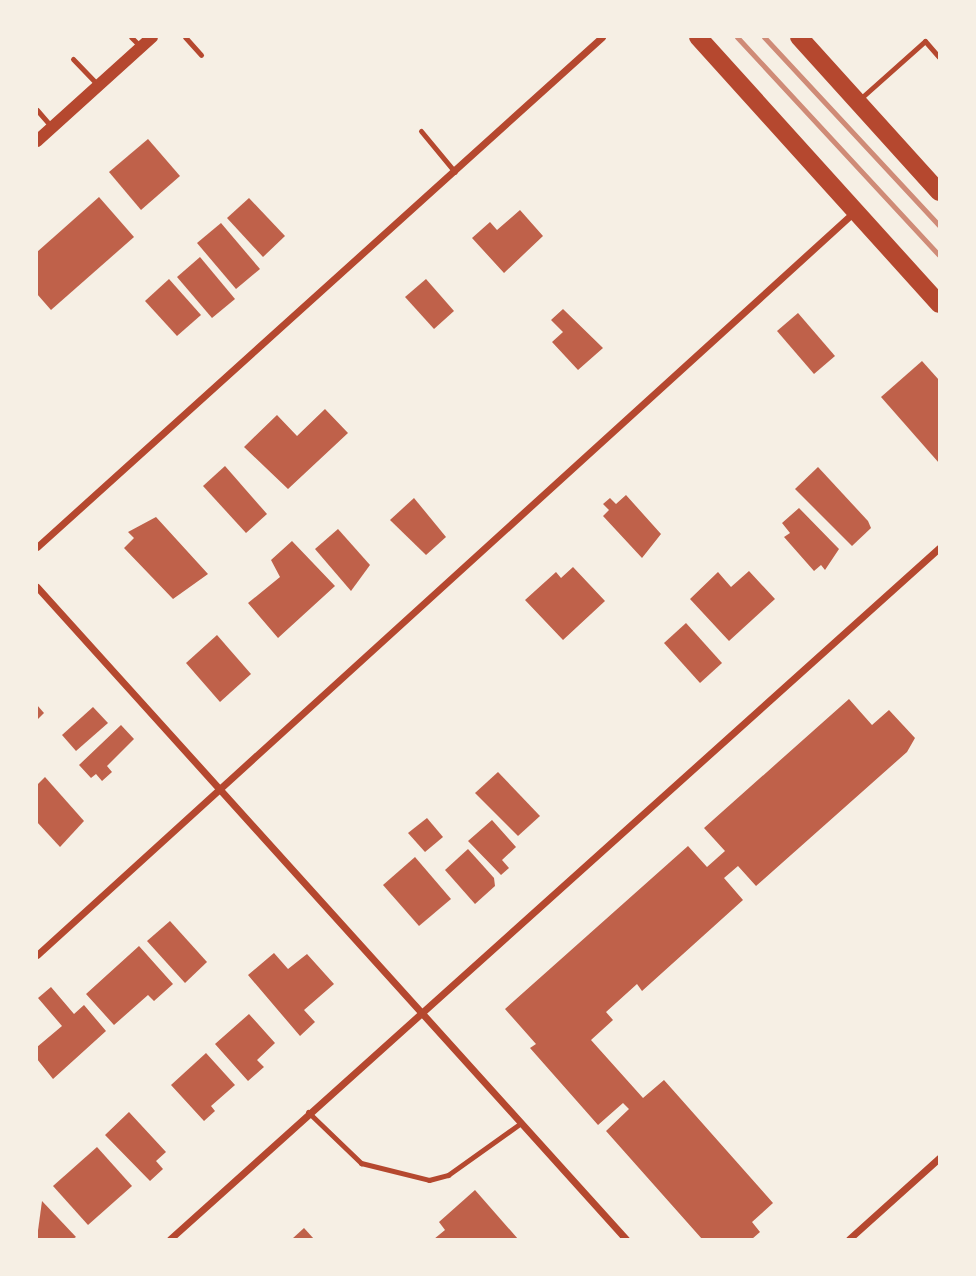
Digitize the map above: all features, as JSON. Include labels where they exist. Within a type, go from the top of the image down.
[{"type":"main road","points":[[698,37],[939,304]]},
{"type":"main road","points":[[799,37],[939,192]]},
{"type":"street","points":[[37,141],[98,85],[136,42],[152,37]]},
{"type":"street","points":[[37,547],[602,37]]},
{"type":"street","points":[[37,955],[855,211]]},
{"type":"street","points":[[170,1239],[308,1112],[939,548]]},
{"type":"street","points":[[37,587],[626,1239]]},
{"type":"street","points":[[849,1239],[939,1158]]},
{"type":"lane","points":[[185,37],[201,55]]},
{"type":"lane","points":[[857,101],[925,41],[939,57]]},
{"type":"lane","points":[[73,59],[98,85]]},
{"type":"lane","points":[[37,110],[52,127]]},
{"type":"lane","points":[[421,131],[455,172]]},
{"type":"lane","points":[[308,1112],[361,1163],[429,1180],[448,1175],[521,1123]]},
{"type":"building","points":[[148,139],[180,176],[141,210],[109,172]]},
{"type":"building","points":[[99,197],[134,237],[51,310],[37,294],[37,252]]},
{"type":"building","points":[[249,198],[285,236],[263,257],[227,218]]},
{"type":"building","points":[[520,210],[543,236],[504,273],[472,238],[490,222],[497,230]]},
{"type":"building","points":[[221,223],[260,269],[236,289],[197,243]]},
{"type":"building","points":[[200,257],[235,299],[212,318],[177,277]]},
{"type":"building","points":[[169,279],[201,315],[177,336],[145,301]]},
{"type":"building","points":[[426,279],[454,311],[434,329],[405,297]]},
{"type":"building","points":[[563,309],[603,348],[578,370],[552,342],[563,332],[551,320]]},
{"type":"building","points":[[798,313],[835,356],[814,374],[777,331]]},
{"type":"building","points":[[922,361],[939,380],[939,463],[881,397]]},
{"type":"building","points":[[325,409],[348,433],[288,489],[244,447],[277,415],[297,436]]},
{"type":"building","points":[[225,466],[267,514],[246,533],[203,486]]},
{"type":"building","points":[[818,467],[868,521],[871,528],[852,546],[795,489]]},
{"type":"building","points":[[626,495],[661,534],[642,558],[603,516],[609,510],[603,504],[610,498],[616,504]]},
{"type":"building","points":[[414,498],[446,537],[426,555],[390,520]]},
{"type":"building","points":[[799,508],[839,549],[825,570],[821,565],[814,571],[784,537],[790,533],[782,523]]},
{"type":"building","points":[[156,517],[208,574],[173,599],[124,548],[134,538],[128,532]]},
{"type":"building","points":[[338,529],[370,565],[351,591],[315,549]]},
{"type":"building","points":[[292,541],[335,586],[278,638],[248,603],[280,577],[271,560]]},
{"type":"building","points":[[573,567],[605,601],[563,640],[525,600],[556,572],[561,578]]},
{"type":"building","points":[[749,571],[775,599],[729,641],[690,599],[718,572],[731,587]]},
{"type":"building","points":[[686,623],[722,663],[700,683],[664,643]]},
{"type":"building","points":[[217,635],[251,674],[220,702],[186,663]]},
{"type":"building","points":[[849,699],[872,725],[889,710],[915,738],[907,752],[756,886],[738,866],[724,878],[743,900],[642,991],[637,984],[606,1012],[613,1020],[591,1040],[643,1098],[664,1080],[773,1203],[752,1222],[760,1232],[752,1239],[702,1239],[606,1131],[629,1109],[623,1103],[598,1125],[530,1048],[536,1044],[505,1009],[688,846],[707,867],[725,851],[704,828]]},
{"type":"building","points":[[37,705],[44,713],[37,720]]},
{"type":"building","points":[[93,707],[108,723],[76,751],[62,735]]},
{"type":"building","points":[[121,725],[134,739],[107,766],[112,772],[102,781],[96,774],[91,778],[79,765]]},
{"type":"building","points":[[498,772],[540,816],[518,836],[475,793]]},
{"type":"building","points":[[45,777],[84,821],[60,847],[37,822],[37,785]]},
{"type":"building","points":[[427,818],[443,837],[425,852],[408,833]]},
{"type":"building","points":[[492,820],[516,847],[502,860],[509,868],[501,875],[468,841]]},
{"type":"building","points":[[468,849],[494,878],[495,886],[475,904],[445,870]]},
{"type":"building","points":[[415,857],[451,899],[419,926],[383,885]]},
{"type":"building","points":[[170,921],[207,962],[185,983],[147,941]]},
{"type":"building","points":[[139,946],[173,984],[154,1001],[148,995],[114,1025],[86,994]]},
{"type":"building","points":[[274,953],[288,969],[307,954],[334,984],[304,1010],[315,1022],[300,1036],[248,975]]},
{"type":"building","points":[[51,987],[74,1014],[84,1005],[106,1031],[53,1079],[37,1059],[37,1047],[62,1026],[38,998]]},
{"type":"building","points":[[249,1014],[275,1043],[257,1060],[264,1067],[248,1081],[215,1044]]},
{"type":"building","points":[[206,1053],[235,1085],[211,1106],[215,1111],[204,1121],[171,1085]]},
{"type":"building","points":[[129,1112],[166,1152],[156,1161],[163,1169],[150,1181],[105,1135]]},
{"type":"building","points":[[97,1147],[132,1186],[88,1225],[53,1186]]},
{"type":"building","points":[[475,1190],[518,1239],[434,1239],[445,1230],[439,1222]]},
{"type":"building","points":[[42,1201],[76,1237],[37,1238]]},
{"type":"building","points":[[304,1228],[314,1239],[292,1239]]},
{"type":"railway","points":[[737,37],[939,255]]},
{"type":"railway","points":[[764,37],[939,225]]}]
